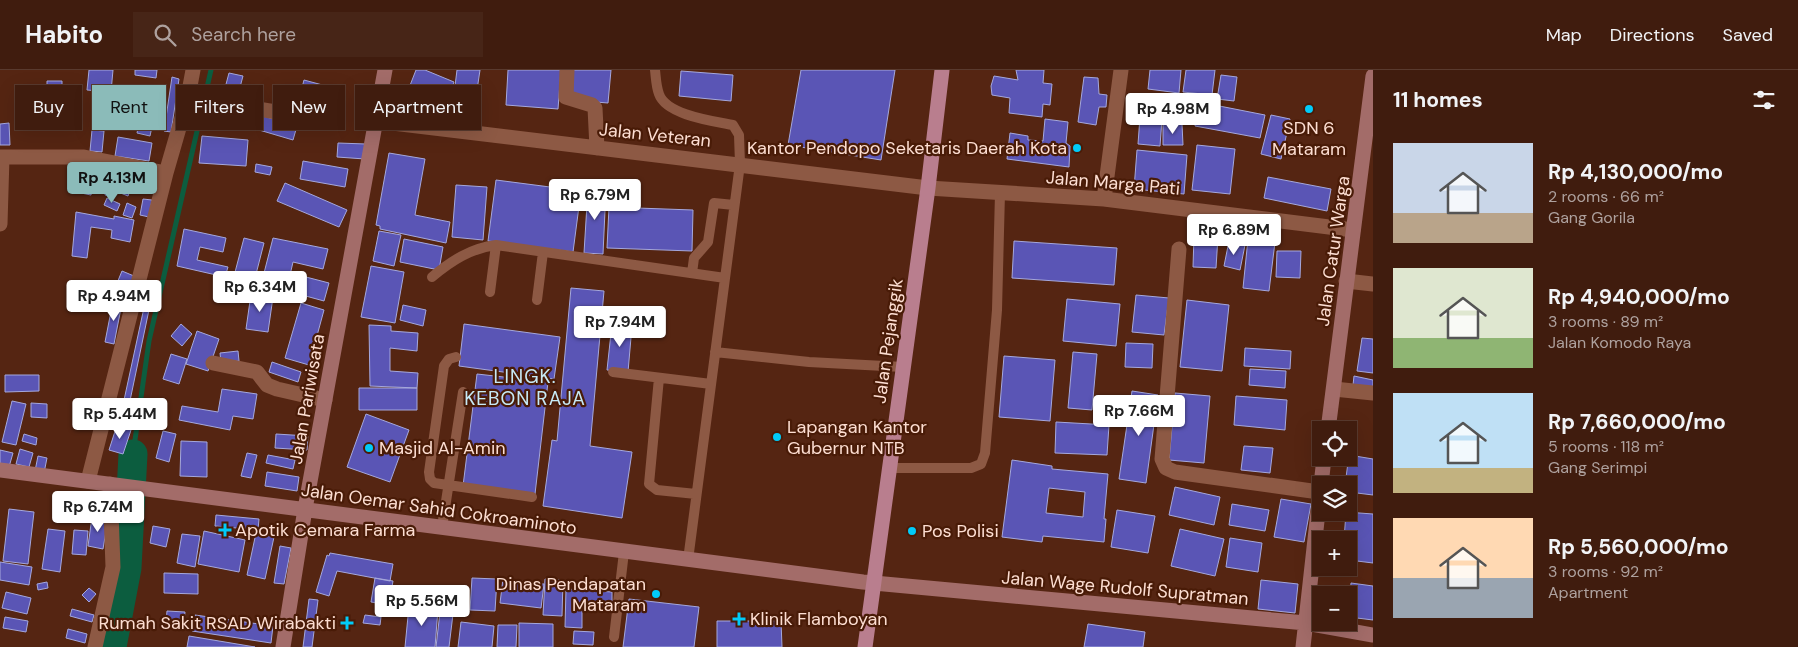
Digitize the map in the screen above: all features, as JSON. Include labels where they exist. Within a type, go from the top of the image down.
[{"type":"main road","name":"Jalan Pejanggik","points":[[865,647],[928,188],[942,70]]},
{"type":"street","points":[[193,70],[196,85]]},
{"type":"street","name":"Jalan Pariwisata","points":[[382,85],[385,70]]},
{"type":"street","points":[[567,70],[566,97],[596,108],[597,148]]},
{"type":"street","points":[[1104,199],[1121,70]]},
{"type":"street","name":"Jalan Catur Warga","points":[[1329,421],[1353,230],[1369,156],[1373,76]]},
{"type":"street","points":[[88,481],[166,173],[185,130]]},
{"type":"street","name":"Jalan Pariwisata","points":[[283,647],[305,509],[374,130]]},
{"type":"street","name":"Jalan Veteran","points":[[455,130],[928,188]]},
{"type":"street","points":[[0,224],[1,157],[84,157],[166,173]]},
{"type":"street","name":"Jalan Marga Pati","points":[[928,188],[1104,199],[1353,230]]},
{"type":"street","points":[[1179,249],[1162,459],[1166,468],[1175,472],[1312,491]]},
{"type":"street","points":[[1346,281],[1373,284]]},
{"type":"street","points":[[213,363],[257,372],[267,385],[326,400]]},
{"type":"street","points":[[1334,389],[1373,393]]},
{"type":"street","name":"Jalan Oemar Sahid Cokroaminoto","points":[[0,470],[873,583]]},
{"type":"street","points":[[95,647],[104,616],[113,567],[115,485]]},
{"type":"street","points":[[1303,647],[1316,521]]},
{"type":"street","name":"Jalan Wage Rudolf Supratman","points":[[873,583],[1306,623],[1373,635]]},
{"type":"lane","points":[[655,70],[659,95],[668,107],[682,113],[733,126],[739,136],[740,164],[688,560]]},
{"type":"lane","points":[[890,468],[971,468],[981,464],[986,453],[997,310],[1000,193]]},
{"type":"lane","points":[[692,273],[694,258],[708,242],[714,203],[734,205]]},
{"type":"lane","points":[[432,277],[463,256],[482,247],[496,245],[725,278]]},
{"type":"lane","points":[[490,292],[496,245]]},
{"type":"lane","points":[[537,300],[543,252]]},
{"type":"lane","points":[[715,352],[809,362],[903,367]]},
{"type":"lane","points":[[456,357],[449,360],[444,366],[429,472],[430,479],[434,482],[448,485],[532,497]]},
{"type":"lane","points":[[613,372],[711,384]]},
{"type":"lane","points":[[659,378],[649,484],[657,490],[696,494]]},
{"type":"lane","points":[[442,527],[463,392]]},
{"type":"lane","points":[[614,638],[624,552]]},
{"type":"building","points":[[89,70],[113,70],[112,85],[92,85],[92,90],[87,90]]},
{"type":"building","points":[[135,70],[157,70],[156,78],[135,75]]},
{"type":"building","points":[[416,70],[425,70],[454,82],[453,85],[410,85]]},
{"type":"building","points":[[457,70],[480,70],[478,85],[455,85]]},
{"type":"building","points":[[508,70],[561,70],[558,109],[506,105]]},
{"type":"building","points":[[573,70],[611,70],[608,103],[571,100]]},
{"type":"building","points":[[801,70],[895,70],[881,160],[788,145]]},
{"type":"building","points":[[1016,70],[1044,70],[1043,83],[1052,84],[1050,105],[1043,104],[1042,117],[1009,113],[1010,98],[992,95],[991,86],[994,76],[1018,80]]},
{"type":"building","points":[[1150,70],[1181,70],[1179,93],[1148,89]]},
{"type":"building","points":[[1186,70],[1215,70],[1212,95],[1183,92]]},
{"type":"building","points":[[681,71],[733,75],[731,101],[679,96]]},
{"type":"building","points":[[229,73],[243,76],[241,85],[226,85]]},
{"type":"building","points":[[1221,75],[1237,77],[1234,101],[1217,99]]},
{"type":"building","points":[[172,77],[179,79],[178,85],[176,85],[171,132],[164,131],[166,130]]},
{"type":"building","points":[[1084,77],[1098,78],[1099,94],[1107,95],[1106,107],[1099,107],[1096,125],[1078,122]]},
{"type":"building","points":[[304,80],[322,85],[303,85]]},
{"type":"building","points":[[47,81],[62,81],[62,85],[47,85]]},
{"type":"building","points":[[1199,102],[1265,115],[1260,138],[1195,126]]},
{"type":"building","points":[[1271,115],[1290,119],[1281,159],[1261,154]]},
{"type":"building","points":[[263,116],[273,119],[273,130],[296,130],[293,140],[259,130],[263,130]]},
{"type":"building","points":[[1140,117],[1162,119],[1160,146],[1138,144]]},
{"type":"building","points":[[1045,119],[1068,122],[1066,143],[1070,146],[1069,167],[1007,159],[1010,133],[1028,136],[1028,140],[1043,141]]},
{"type":"building","points":[[9,123],[10,145],[0,145],[0,124]]},
{"type":"building","points":[[1163,124],[1182,124],[1183,145],[1163,145]]},
{"type":"building","points":[[92,130],[104,131],[102,152],[90,151]]},
{"type":"building","points":[[138,130],[151,130],[150,136],[137,133]]},
{"type":"building","points":[[202,136],[248,140],[246,166],[199,163]]},
{"type":"building","points":[[118,137],[152,143],[149,161],[115,156]]},
{"type":"building","points":[[338,143],[366,144],[365,159],[337,157]]},
{"type":"building","points":[[1197,145],[1235,149],[1230,194],[1192,190]]},
{"type":"building","points":[[1137,150],[1187,155],[1184,194],[1134,189]]},
{"type":"building","points":[[389,153],[425,159],[415,215],[450,222],[446,243],[380,229],[380,226],[376,225]]},
{"type":"building","points":[[303,161],[348,169],[345,187],[300,179]]},
{"type":"building","points":[[256,164],[272,167],[270,175],[255,172]]},
{"type":"building","points":[[79,177],[94,180],[91,195],[76,192]]},
{"type":"building","points":[[1268,177],[1331,189],[1327,211],[1264,198]]},
{"type":"building","points":[[124,179],[133,183],[128,196],[118,192]]},
{"type":"building","points":[[496,180],[581,191],[573,252],[488,241]]},
{"type":"building","points":[[285,183],[347,210],[339,227],[277,201]]},
{"type":"building","points":[[106,184],[115,185],[113,196],[105,195]]},
{"type":"building","points":[[456,185],[487,187],[483,240],[452,237]]},
{"type":"building","points":[[588,188],[606,189],[603,254],[584,253]]},
{"type":"building","points":[[107,198],[120,204],[117,211],[104,205]]},
{"type":"building","points":[[143,199],[152,200],[149,217],[140,215]]},
{"type":"building","points":[[127,203],[136,207],[132,218],[123,215]]},
{"type":"building","points":[[609,207],[693,210],[692,251],[607,248]]},
{"type":"building","points":[[76,212],[114,219],[114,216],[134,220],[130,242],[111,238],[112,230],[91,227],[87,258],[72,256]]},
{"type":"building","points":[[184,229],[226,238],[223,252],[200,247],[197,260],[228,267],[225,277],[177,266]]},
{"type":"building","points":[[379,231],[401,235],[394,266],[373,261]]},
{"type":"building","points":[[1194,235],[1218,236],[1216,268],[1193,267]]},
{"type":"building","points":[[244,238],[264,243],[254,282],[234,276]]},
{"type":"building","points":[[273,238],[328,249],[323,269],[293,262],[288,284],[263,277]]},
{"type":"building","points":[[404,239],[443,247],[439,270],[400,262]]},
{"type":"building","points":[[1248,239],[1275,242],[1269,291],[1243,288]]},
{"type":"building","points":[[1014,241],[1117,248],[1114,285],[1012,278]]},
{"type":"building","points":[[1229,241],[1245,245],[1240,270],[1224,266]]},
{"type":"building","points":[[1277,251],[1301,251],[1300,278],[1276,277]]},
{"type":"building","points":[[371,266],[404,272],[395,323],[361,317]]},
{"type":"building","points":[[122,271],[134,276],[127,293],[115,288]]},
{"type":"building","points":[[306,277],[329,283],[324,301],[302,295]]},
{"type":"building","points":[[571,288],[604,291],[590,446],[632,452],[622,518],[543,506],[552,440],[557,441]]},
{"type":"building","points":[[251,294],[273,297],[268,332],[246,329]]},
{"type":"building","points":[[1136,295],[1169,298],[1164,335],[1132,332]]},
{"type":"building","points":[[1067,299],[1120,304],[1116,346],[1063,341]]},
{"type":"building","points":[[1187,300],[1229,305],[1222,371],[1180,367]]},
{"type":"building","points":[[113,301],[122,303],[114,344],[105,342]]},
{"type":"building","points":[[145,303],[150,305],[127,415],[121,414]]},
{"type":"building","points":[[301,303],[324,310],[309,365],[285,358]]},
{"type":"building","points":[[403,305],[426,310],[423,326],[400,320]]},
{"type":"building","points":[[181,324],[192,334],[182,346],[171,336]]},
{"type":"building","points":[[464,324],[560,337],[554,379],[459,366]]},
{"type":"building","points":[[612,324],[632,326],[628,372],[607,370]]},
{"type":"building","points":[[369,325],[391,326],[391,331],[418,333],[417,351],[390,348],[390,371],[418,373],[417,388],[370,386]]},
{"type":"building","points":[[197,331],[219,339],[208,371],[186,364]]},
{"type":"building","points":[[1362,338],[1373,339],[1373,373],[1357,371]]},
{"type":"building","points":[[1126,343],[1153,344],[1152,368],[1125,367]]},
{"type":"building","points":[[1245,348],[1291,351],[1290,369],[1244,366]]},
{"type":"building","points":[[238,351],[239,361],[221,363],[220,353]]},
{"type":"building","points":[[1073,352],[1097,354],[1092,410],[1068,408]]},
{"type":"building","points":[[171,354],[187,359],[179,384],[163,379]]},
{"type":"building","points":[[1004,356],[1055,360],[1050,421],[999,417]]},
{"type":"building","points":[[272,362],[301,372],[298,382],[269,372]]},
{"type":"building","points":[[1250,369],[1286,371],[1285,388],[1249,385]]},
{"type":"building","points":[[477,374],[548,382],[535,494],[463,486]]},
{"type":"building","points":[[5,375],[39,375],[39,391],[5,392]]},
{"type":"building","points":[[1354,376],[1373,380],[1373,389],[1353,385]]},
{"type":"building","points":[[359,388],[417,388],[417,410],[359,410]]},
{"type":"building","points":[[222,389],[257,394],[253,419],[233,416],[230,430],[179,420],[182,406],[218,412]]},
{"type":"building","points":[[1132,391],[1158,395],[1146,483],[1119,479]]},
{"type":"building","points":[[1175,393],[1210,396],[1204,463],[1169,460]]},
{"type":"building","points":[[1236,396],[1287,400],[1285,430],[1234,425]]},
{"type":"building","points":[[12,401],[26,404],[16,445],[2,442]]},
{"type":"building","points":[[31,403],[47,404],[47,418],[31,417]]},
{"type":"building","points":[[366,414],[409,430],[390,482],[347,467]]},
{"type":"building","points":[[1056,422],[1109,425],[1107,455],[1055,453]]},
{"type":"building","points":[[117,425],[131,430],[123,454],[109,450]]},
{"type":"building","points":[[163,431],[176,434],[169,462],[156,458]]},
{"type":"building","points":[[24,434],[37,438],[36,445],[22,441]]},
{"type":"building","points":[[276,434],[308,436],[307,450],[275,448]]},
{"type":"building","points":[[181,441],[207,442],[207,477],[180,476]]},
{"type":"building","points":[[1244,446],[1273,448],[1270,473],[1241,470]]},
{"type":"building","points":[[20,449],[33,453],[29,467],[16,464]]},
{"type":"building","points":[[0,450],[13,453],[9,467],[0,465]]},
{"type":"building","points":[[247,453],[257,455],[251,478],[241,476]]},
{"type":"building","points":[[268,455],[295,460],[293,469],[266,463]]},
{"type":"building","points":[[38,456],[47,458],[44,473],[35,471]]},
{"type":"building","points":[[1357,456],[1373,459],[1373,495],[1357,493],[1357,476],[1346,476],[1348,466],[1357,466]]},
{"type":"building","points":[[1012,460],[1052,466],[1052,469],[1108,474],[1104,542],[1043,536],[1042,542],[1002,537]],"holes":[[[1049,488],[1085,492],[1083,517],[1046,513]]]},
{"type":"building","points":[[267,472],[299,477],[297,491],[265,486]]},
{"type":"building","points":[[1175,487],[1220,497],[1214,525],[1169,515]]},
{"type":"building","points":[[1281,499],[1311,504],[1304,542],[1274,537]]},
{"type":"building","points":[[1232,504],[1269,510],[1265,531],[1229,525]]},
{"type":"building","points":[[9,509],[34,512],[28,564],[3,561]]},
{"type":"building","points":[[1117,510],[1155,516],[1148,553],[1111,547]]},
{"type":"building","points":[[1357,513],[1373,514],[1373,563],[1357,561],[1357,531],[1345,531],[1345,521],[1357,521]]},
{"type":"building","points":[[216,515],[259,519],[258,530],[215,526]]},
{"type":"building","points":[[92,517],[108,519],[103,549],[88,546]]},
{"type":"building","points":[[153,526],[170,529],[166,547],[150,543]]},
{"type":"building","points":[[48,529],[65,531],[60,572],[42,569]]},
{"type":"building","points":[[1180,529],[1224,539],[1215,576],[1171,566]]},
{"type":"building","points":[[74,530],[88,531],[86,555],[72,554]]},
{"type":"building","points":[[204,531],[245,540],[239,572],[198,564]]},
{"type":"building","points":[[256,533],[274,537],[265,579],[247,575]]},
{"type":"building","points":[[182,534],[200,536],[195,567],[177,563]]},
{"type":"building","points":[[1230,538],[1262,543],[1258,572],[1226,567]]},
{"type":"building","points":[[280,546],[291,548],[284,584],[274,583]]},
{"type":"building","points":[[330,553],[393,564],[390,581],[337,571],[329,596],[316,592],[327,555],[329,556]]},
{"type":"building","points":[[0,562],[32,567],[29,585],[0,580]]},
{"type":"building","points":[[164,573],[198,574],[198,594],[164,593]]},
{"type":"building","points":[[375,578],[393,581],[389,605],[371,602]]},
{"type":"building","points":[[472,578],[497,579],[495,611],[470,610]]},
{"type":"building","points":[[503,579],[544,584],[541,608],[500,603]]},
{"type":"building","points":[[545,579],[563,580],[562,616],[543,615]]},
{"type":"building","points":[[1261,580],[1298,584],[1295,613],[1258,609]]},
{"type":"building","points":[[47,582],[48,588],[38,590],[37,584]]},
{"type":"building","points":[[1351,583],[1373,586],[1373,620],[1357,618],[1357,586],[1351,586]]},
{"type":"building","points":[[89,588],[96,594],[89,602],[82,595]]},
{"type":"building","points":[[566,589],[612,592],[612,609],[582,609],[582,628],[565,627]]},
{"type":"building","points":[[6,592],[31,598],[27,614],[2,608]]},
{"type":"building","points":[[309,599],[318,600],[312,647],[303,647]]},
{"type":"building","points":[[629,599],[699,607],[694,647],[623,647]]},
{"type":"building","points":[[409,606],[438,609],[435,647],[405,647]]},
{"type":"building","points":[[72,609],[94,615],[92,622],[70,616]]},
{"type":"building","points":[[167,611],[185,612],[184,623],[166,622]]},
{"type":"building","points":[[440,612],[453,614],[449,647],[436,647]]},
{"type":"building","points":[[195,615],[273,626],[271,643],[192,631]]},
{"type":"building","points":[[365,615],[381,617],[380,625],[363,623]]},
{"type":"building","points":[[5,617],[28,621],[26,632],[3,628]]},
{"type":"building","points":[[717,621],[781,621],[782,647],[717,647]]},
{"type":"building","points":[[461,622],[494,626],[492,647],[458,647]]},
{"type":"building","points":[[519,623],[553,624],[553,647],[519,647]]},
{"type":"building","points":[[1088,624],[1145,632],[1143,647],[1084,647]]},
{"type":"building","points":[[498,625],[517,625],[516,647],[497,647]]},
{"type":"building","points":[[68,629],[87,634],[85,643],[66,638]]},
{"type":"building","points":[[574,631],[594,632],[593,645],[573,644]]},
{"type":"building","points":[[189,636],[255,647],[187,647]]},
{"type":"waterway","points":[[133,454],[149,341],[211,70]]},
{"type":"waterway","points":[[112,647],[127,568],[133,454]]},
{"type":"place","name":"SDN 6 Mataram","points":[[1309,109]]},
{"type":"place","name":"Kantor Pendopo Seketaris Daerah Kota","points":[[1077,148]]},
{"type":"place","name":"Lapangan Kantor Gubernur NTB","points":[[777,437]]},
{"type":"place","name":"Masjid Al-Amin","points":[[369,448]]},
{"type":"place","name":"Apotik Cemara Farma","points":[[225,530]]},
{"type":"place","name":"Pos Polisi","points":[[912,531]]},
{"type":"place","name":"Dinas Pendapatan Mataram","points":[[656,594]]},
{"type":"place","name":"Klinik Flamboyan","points":[[739,619]]},
{"type":"place","name":"Rumah Sakit RSAD Wirabakti","points":[[347,623]]},
{"type":"district","name":"LINGK. KEBON RAJA","points":[[525,387]]}]
